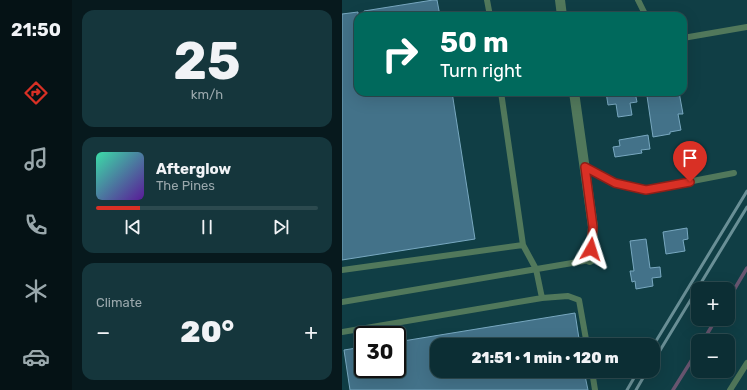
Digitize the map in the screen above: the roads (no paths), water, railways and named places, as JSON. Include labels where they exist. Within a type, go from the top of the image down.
[{"type":"street","points":[[560,0],[562,12]]},
{"type":"street","points":[[575,96],[593,227],[590,260]]},
{"type":"lane","points":[[488,0],[490,12]]},
{"type":"lane","points":[[638,0],[644,12]]},
{"type":"lane","points":[[687,37],[747,27]]},
{"type":"lane","points":[[502,96],[523,245],[536,269],[542,298]]},
{"type":"lane","points":[[585,167],[615,183],[646,190],[734,173]]},
{"type":"lane","points":[[342,270],[523,245]]},
{"type":"lane","points":[[342,302],[590,260]]},
{"type":"lane","points":[[342,332],[542,298],[568,296],[579,300],[586,338]]},
{"type":"lane","points":[[730,390],[747,363]]},
{"type":"lane","points":[[593,378],[595,390]]},
{"type":"waterway","points":[[735,288],[747,268]]},
{"type":"waterway","points":[[707,334],[712,326]]},
{"type":"waterway","points":[[673,390],[691,361]]},
{"type":"railway","points":[[658,338],[747,191]]},
{"type":"railway","points":[[660,350],[747,207]]},
{"type":"railway","points":[[627,390],[634,378]]},
{"type":"railway","points":[[636,390],[643,378]]}]
